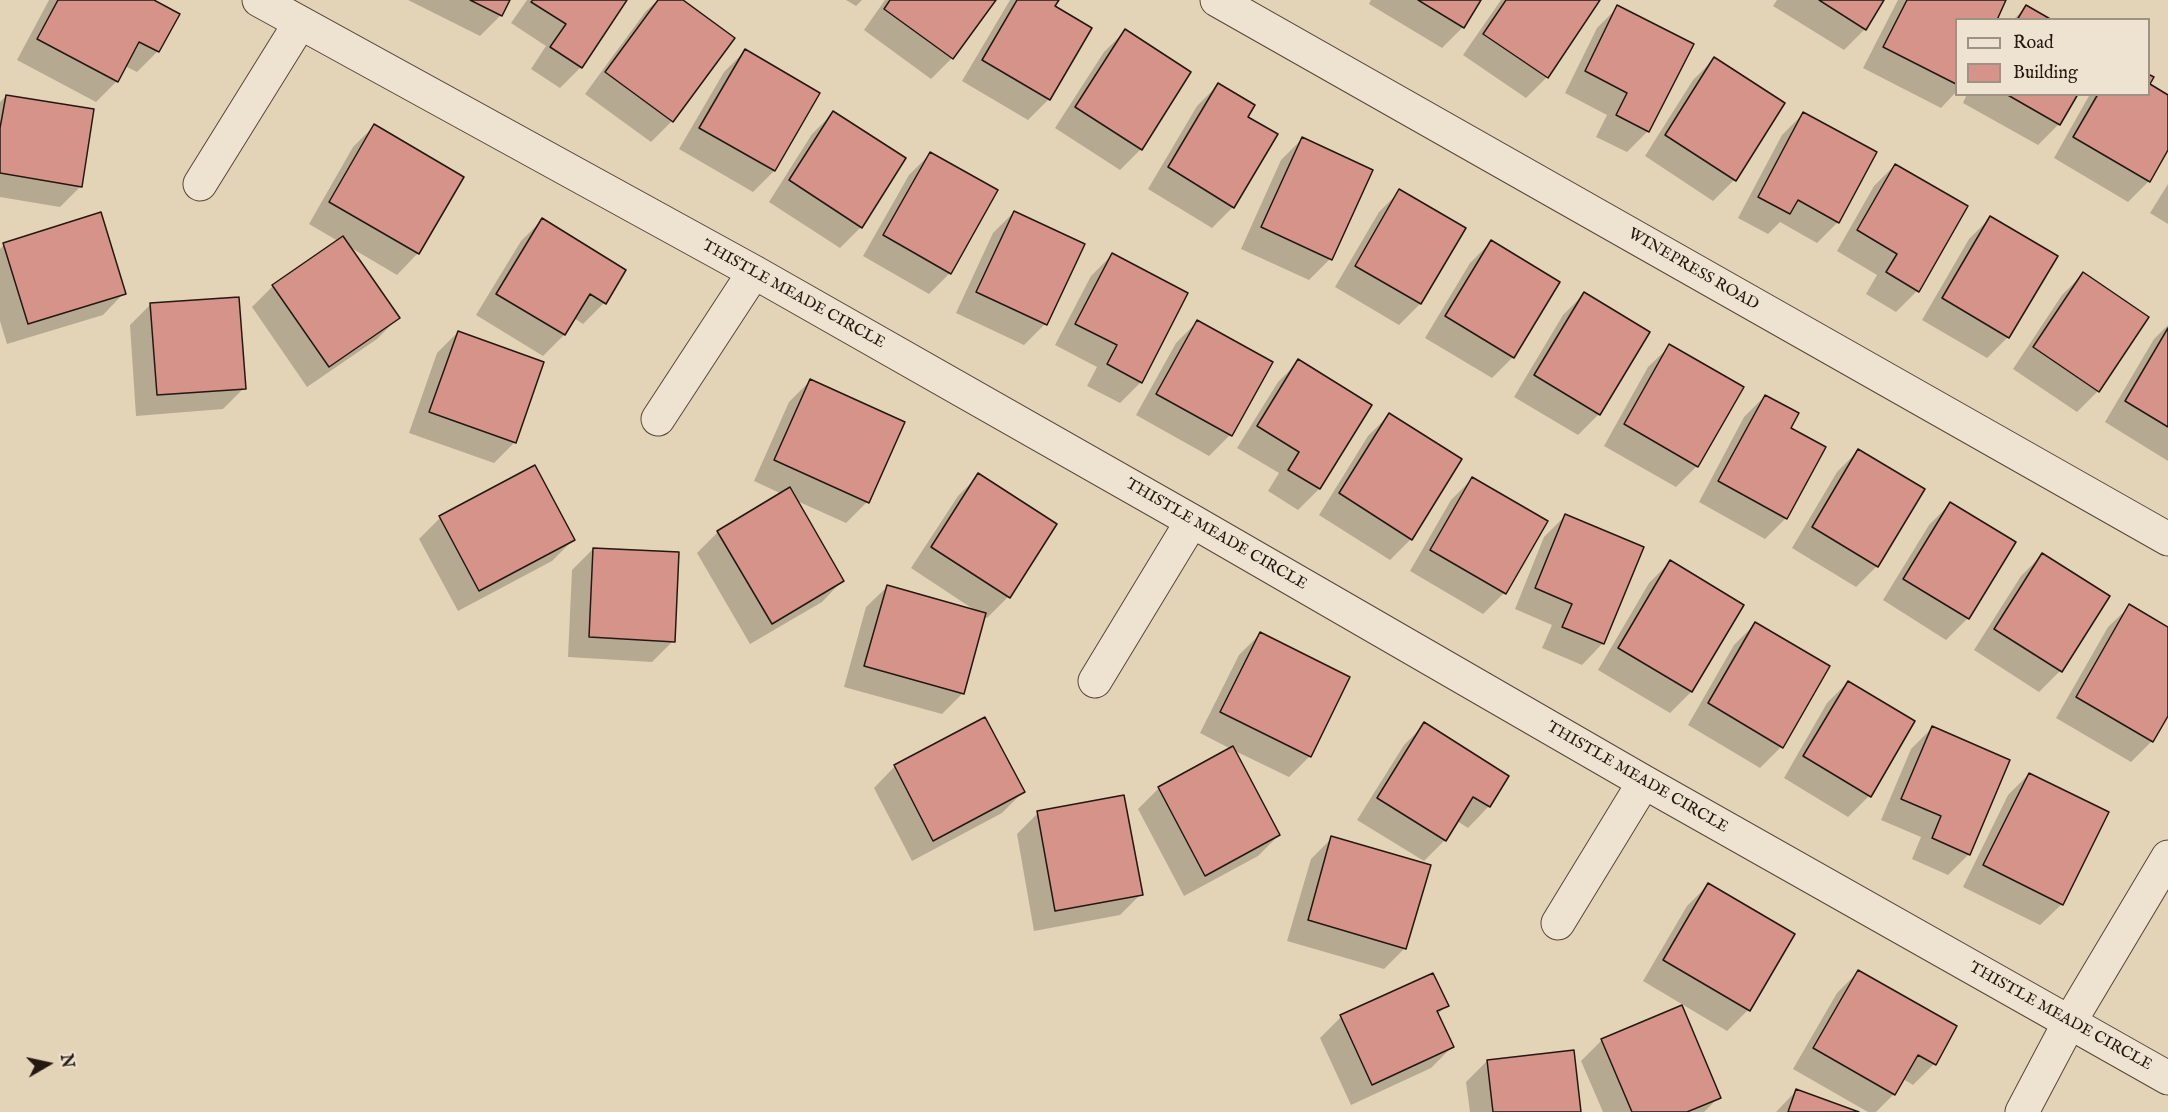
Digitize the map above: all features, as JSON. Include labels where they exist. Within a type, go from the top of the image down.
[{"type":"street","name":"THISTLE MEADE CIRCLE","points":[[260,0],[754,272],[1192,521],[1644,783],[2168,1078]]},
{"type":"street","name":"WINEPRESS ROAD","points":[[1217,0],[2168,539]]},
{"type":"street","points":[[200,184],[300,23]]},
{"type":"street","points":[[658,419],[754,272]]},
{"type":"street","points":[[1095,681],[1192,521]]},
{"type":"street","points":[[1558,922],[1644,783]]},
{"type":"street","points":[[2022,1112],[2069,1023],[2168,857]]},
{"type":"building","points":[[58,0],[154,0],[180,14],[159,52],[139,42],[118,82],[37,39]]},
{"type":"building","points":[[470,0],[510,0],[502,16]]},
{"type":"building","points":[[533,0],[627,0],[582,68],[550,47],[566,24],[531,2]]},
{"type":"building","points":[[658,0],[683,0],[735,38],[673,122],[605,72]]},
{"type":"building","points":[[890,0],[996,0],[953,59],[884,9]]},
{"type":"building","points":[[1017,0],[1059,0],[1055,6],[1092,28],[1050,100],[982,60]]},
{"type":"building","points":[[1418,0],[1481,0],[1464,28]]},
{"type":"building","points":[[1506,0],[1600,0],[1548,78],[1483,34]]},
{"type":"building","points":[[1819,0],[1884,0],[1866,30]]},
{"type":"building","points":[[1907,0],[2006,0],[1998,18],[1955,18],[1955,83],[1883,47]]},
{"type":"building","points":[[1617,5],[1694,44],[1649,132],[1616,115],[1627,93],[1585,71]]},
{"type":"building","points":[[2026,5],[2049,18],[2018,18]]},
{"type":"building","points":[[1125,29],[1191,72],[1142,150],[1075,107]]},
{"type":"building","points":[[745,49],[820,93],[775,171],[699,128]]},
{"type":"building","points":[[1714,57],[1785,103],[1736,181],[1665,135]]},
{"type":"building","points":[[1218,83],[1255,105],[1248,117],[1278,134],[1234,208],[1168,167]]},
{"type":"building","points":[[2150,84],[2168,95],[2168,150],[2150,182],[2073,137],[2097,96],[2150,96]]},
{"type":"building","points":[[6,95],[94,109],[82,187],[0,173],[0,128]]},
{"type":"building","points":[[2009,96],[2077,96],[2060,125]]},
{"type":"building","points":[[833,111],[906,158],[862,228],[789,180]]},
{"type":"building","points":[[1803,112],[1877,152],[1839,223],[1798,200],[1790,214],[1758,197]]},
{"type":"building","points":[[374,124],[464,177],[419,254],[329,202]]},
{"type":"building","points":[[1302,137],[1373,170],[1332,260],[1261,227]]},
{"type":"building","points":[[930,152],[998,190],[951,274],[883,235]]},
{"type":"building","points":[[1895,164],[1968,206],[1919,292],[1886,272],[1897,254],[1857,230]]},
{"type":"building","points":[[1399,189],[1466,228],[1421,304],[1355,266]]},
{"type":"building","points":[[1014,211],[1085,244],[1047,325],[976,292]]},
{"type":"building","points":[[101,212],[126,294],[28,324],[3,243]]},
{"type":"building","points":[[1990,216],[2058,256],[2009,338],[1942,298]]},
{"type":"building","points":[[542,218],[626,270],[606,304],[590,294],[565,335],[496,294]]},
{"type":"building","points":[[343,236],[400,318],[329,367],[272,285]]},
{"type":"building","points":[[1491,240],[1560,282],[1514,358],[1445,316]]},
{"type":"building","points":[[1112,253],[1188,293],[1142,383],[1107,364],[1117,345],[1075,324]]},
{"type":"building","points":[[2083,272],[2149,317],[2099,392],[2033,347]]},
{"type":"building","points":[[1584,292],[1650,332],[1600,415],[1534,375]]},
{"type":"building","points":[[239,297],[246,389],[157,395],[150,303]]},
{"type":"building","points":[[1197,320],[1273,362],[1232,436],[1156,394]]},
{"type":"building","points":[[2168,328],[2168,427],[2125,401]]},
{"type":"building","points":[[458,331],[544,362],[516,443],[429,412]]},
{"type":"building","points":[[1669,344],[1744,387],[1698,467],[1624,424]]},
{"type":"building","points":[[1298,359],[1372,405],[1320,489],[1288,470],[1299,452],[1257,426]]},
{"type":"building","points":[[810,379],[905,422],[869,503],[774,460]]},
{"type":"building","points":[[1765,395],[1799,413],[1791,428],[1826,447],[1787,519],[1718,481]]},
{"type":"building","points":[[1389,413],[1462,459],[1412,540],[1339,493]]},
{"type":"building","points":[[1858,449],[1925,489],[1878,567],[1812,527]]},
{"type":"building","points":[[535,465],[575,540],[479,591],[439,516]]},
{"type":"building","points":[[978,473],[1057,524],[1010,598],[931,547]]},
{"type":"building","points":[[1472,477],[1548,521],[1506,594],[1430,550]]},
{"type":"building","points":[[790,487],[844,581],[772,624],[717,531]]},
{"type":"building","points":[[1950,502],[2016,542],[1969,619],[1903,579]]},
{"type":"building","points":[[1565,514],[1644,547],[1604,644],[1562,627],[1572,604],[1535,588]]},
{"type":"building","points":[[593,548],[679,552],[675,642],[589,637]]},
{"type":"building","points":[[2042,553],[2110,596],[2062,672],[1994,629]]},
{"type":"building","points":[[1670,560],[1744,605],[1692,692],[1618,648]]},
{"type":"building","points":[[887,585],[986,613],[964,694],[864,666]]},
{"type":"building","points":[[2129,604],[2168,627],[2168,716],[2153,742],[2076,697]]},
{"type":"building","points":[[1755,622],[1830,666],[1783,748],[1708,703]]},
{"type":"building","points":[[1260,632],[1350,677],[1311,757],[1220,712]]},
{"type":"building","points":[[1848,681],[1915,721],[1871,797],[1803,756]]},
{"type":"building","points":[[985,717],[1025,792],[933,841],[894,765]]},
{"type":"building","points":[[1424,722],[1509,776],[1490,807],[1473,797],[1446,841],[1377,798]]},
{"type":"building","points":[[1932,726],[2010,760],[1970,855],[1932,838],[1941,816],[1901,799]]},
{"type":"building","points":[[1233,746],[1280,835],[1205,876],[1158,787]]},
{"type":"building","points":[[2029,773],[2109,812],[2063,905],[1983,865]]},
{"type":"building","points":[[1124,795],[1143,895],[1055,911],[1037,811]]},
{"type":"building","points":[[1331,836],[1431,865],[1406,949],[1308,920]]},
{"type":"building","points":[[1708,883],[1795,934],[1750,1011],[1663,960]]},
{"type":"building","points":[[1858,970],[1957,1026],[1936,1065],[1918,1055],[1895,1095],[1813,1048]]},
{"type":"building","points":[[1433,973],[1449,1006],[1437,1011],[1454,1047],[1372,1085],[1340,1015]]},
{"type":"building","points":[[1682,1005],[1721,1098],[1687,1112],[1632,1112],[1601,1039]]},
{"type":"building","points":[[1574,1050],[1581,1112],[1493,1112],[1487,1060]]},
{"type":"building","points":[[1796,1089],[1859,1112],[1788,1112]]}]
